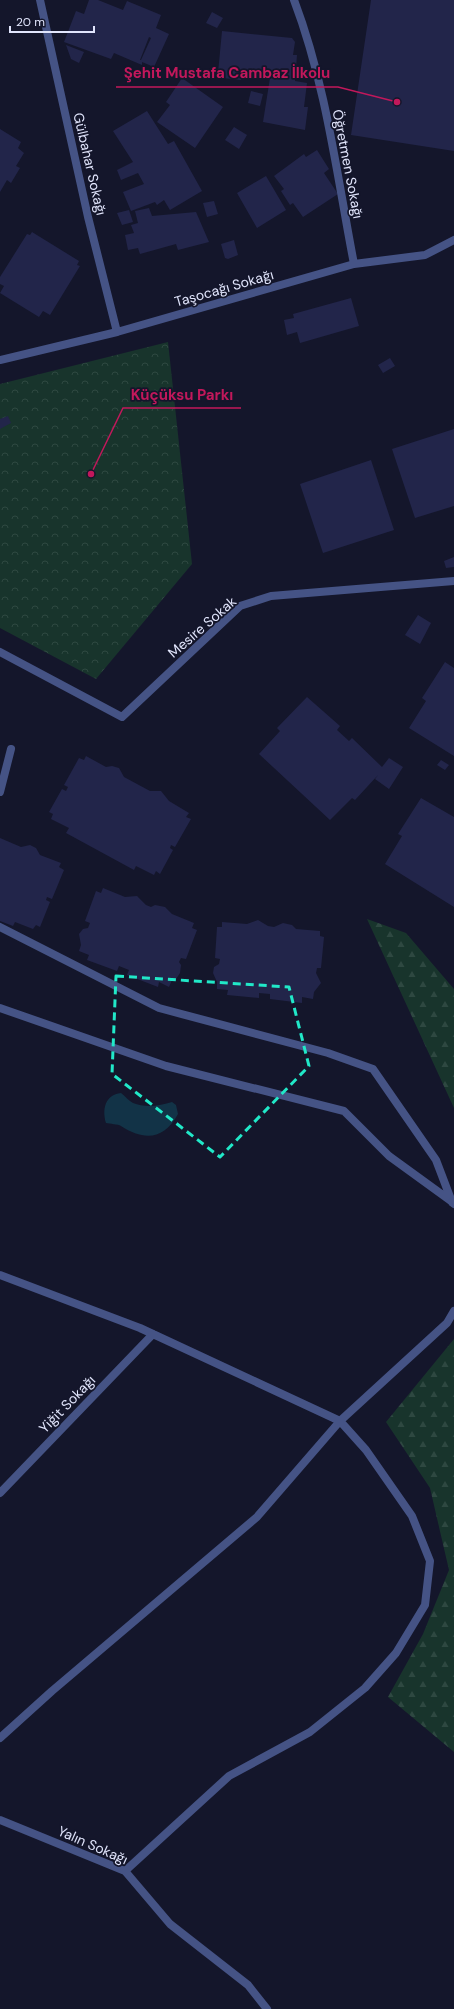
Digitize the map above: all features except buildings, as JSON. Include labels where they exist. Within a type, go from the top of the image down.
[{"type":"street","name":"Gülbahar Sokağı","points":[[40,0],[88,216],[117,332]]},
{"type":"street","name":"Öğretmen Sokağı","points":[[294,0],[304,25],[323,101],[354,264]]},
{"type":"street","name":"Taşocağı Sokağı","points":[[0,360],[117,332],[354,264],[425,255],[454,240]]},
{"type":"street","name":"Mesire Sokak","points":[[0,652],[122,717],[240,606],[271,596],[454,581]]},
{"type":"street","points":[[0,792],[11,749]]},
{"type":"street","points":[[0,927],[159,1008],[328,1053],[373,1069],[436,1160],[453,1203]]},
{"type":"street","points":[[0,1008],[166,1066],[344,1111],[389,1156],[453,1203]]},
{"type":"street","points":[[0,1275],[153,1334],[340,1421],[366,1450],[412,1516],[430,1560],[425,1605],[396,1652],[365,1688],[310,1732],[229,1776],[125,1871]]},
{"type":"street","points":[[0,1738],[52,1691],[257,1517],[340,1421],[447,1323],[454,1311]]},
{"type":"street","name":"Yiğit Sokağı","points":[[0,1493],[153,1334]]},
{"type":"street","name":"Yalın Sokağı","points":[[0,1820],[125,1871],[170,1924],[248,1985],[267,2009]]},
{"type":"highlighted area","points":[[116,976],[289,987],[309,1066],[220,1157],[112,1074]]},
{"type":"green space","points":[[168,342],[192,564],[96,679],[0,628],[0,384]]},
{"type":"green space","points":[[367,919],[406,933],[454,989],[454,1108]]},
{"type":"green space","points":[[454,1339],[454,1752],[388,1697],[423,1634],[449,1570],[430,1488],[386,1422]]},
{"type":"water","points":[[121,1093],[133,1103],[142,1106],[163,1105],[172,1102],[176,1105],[178,1114],[172,1123],[160,1133],[145,1136],[129,1131],[120,1125],[106,1123],[104,1113],[108,1100],[116,1094]]},
{"type":"place","name":"Şehit Mustafa Cambaz İlkolu","points":[[397,102]]},
{"type":"place","name":"Küçüksu Parkı","points":[[91,474]]}]
